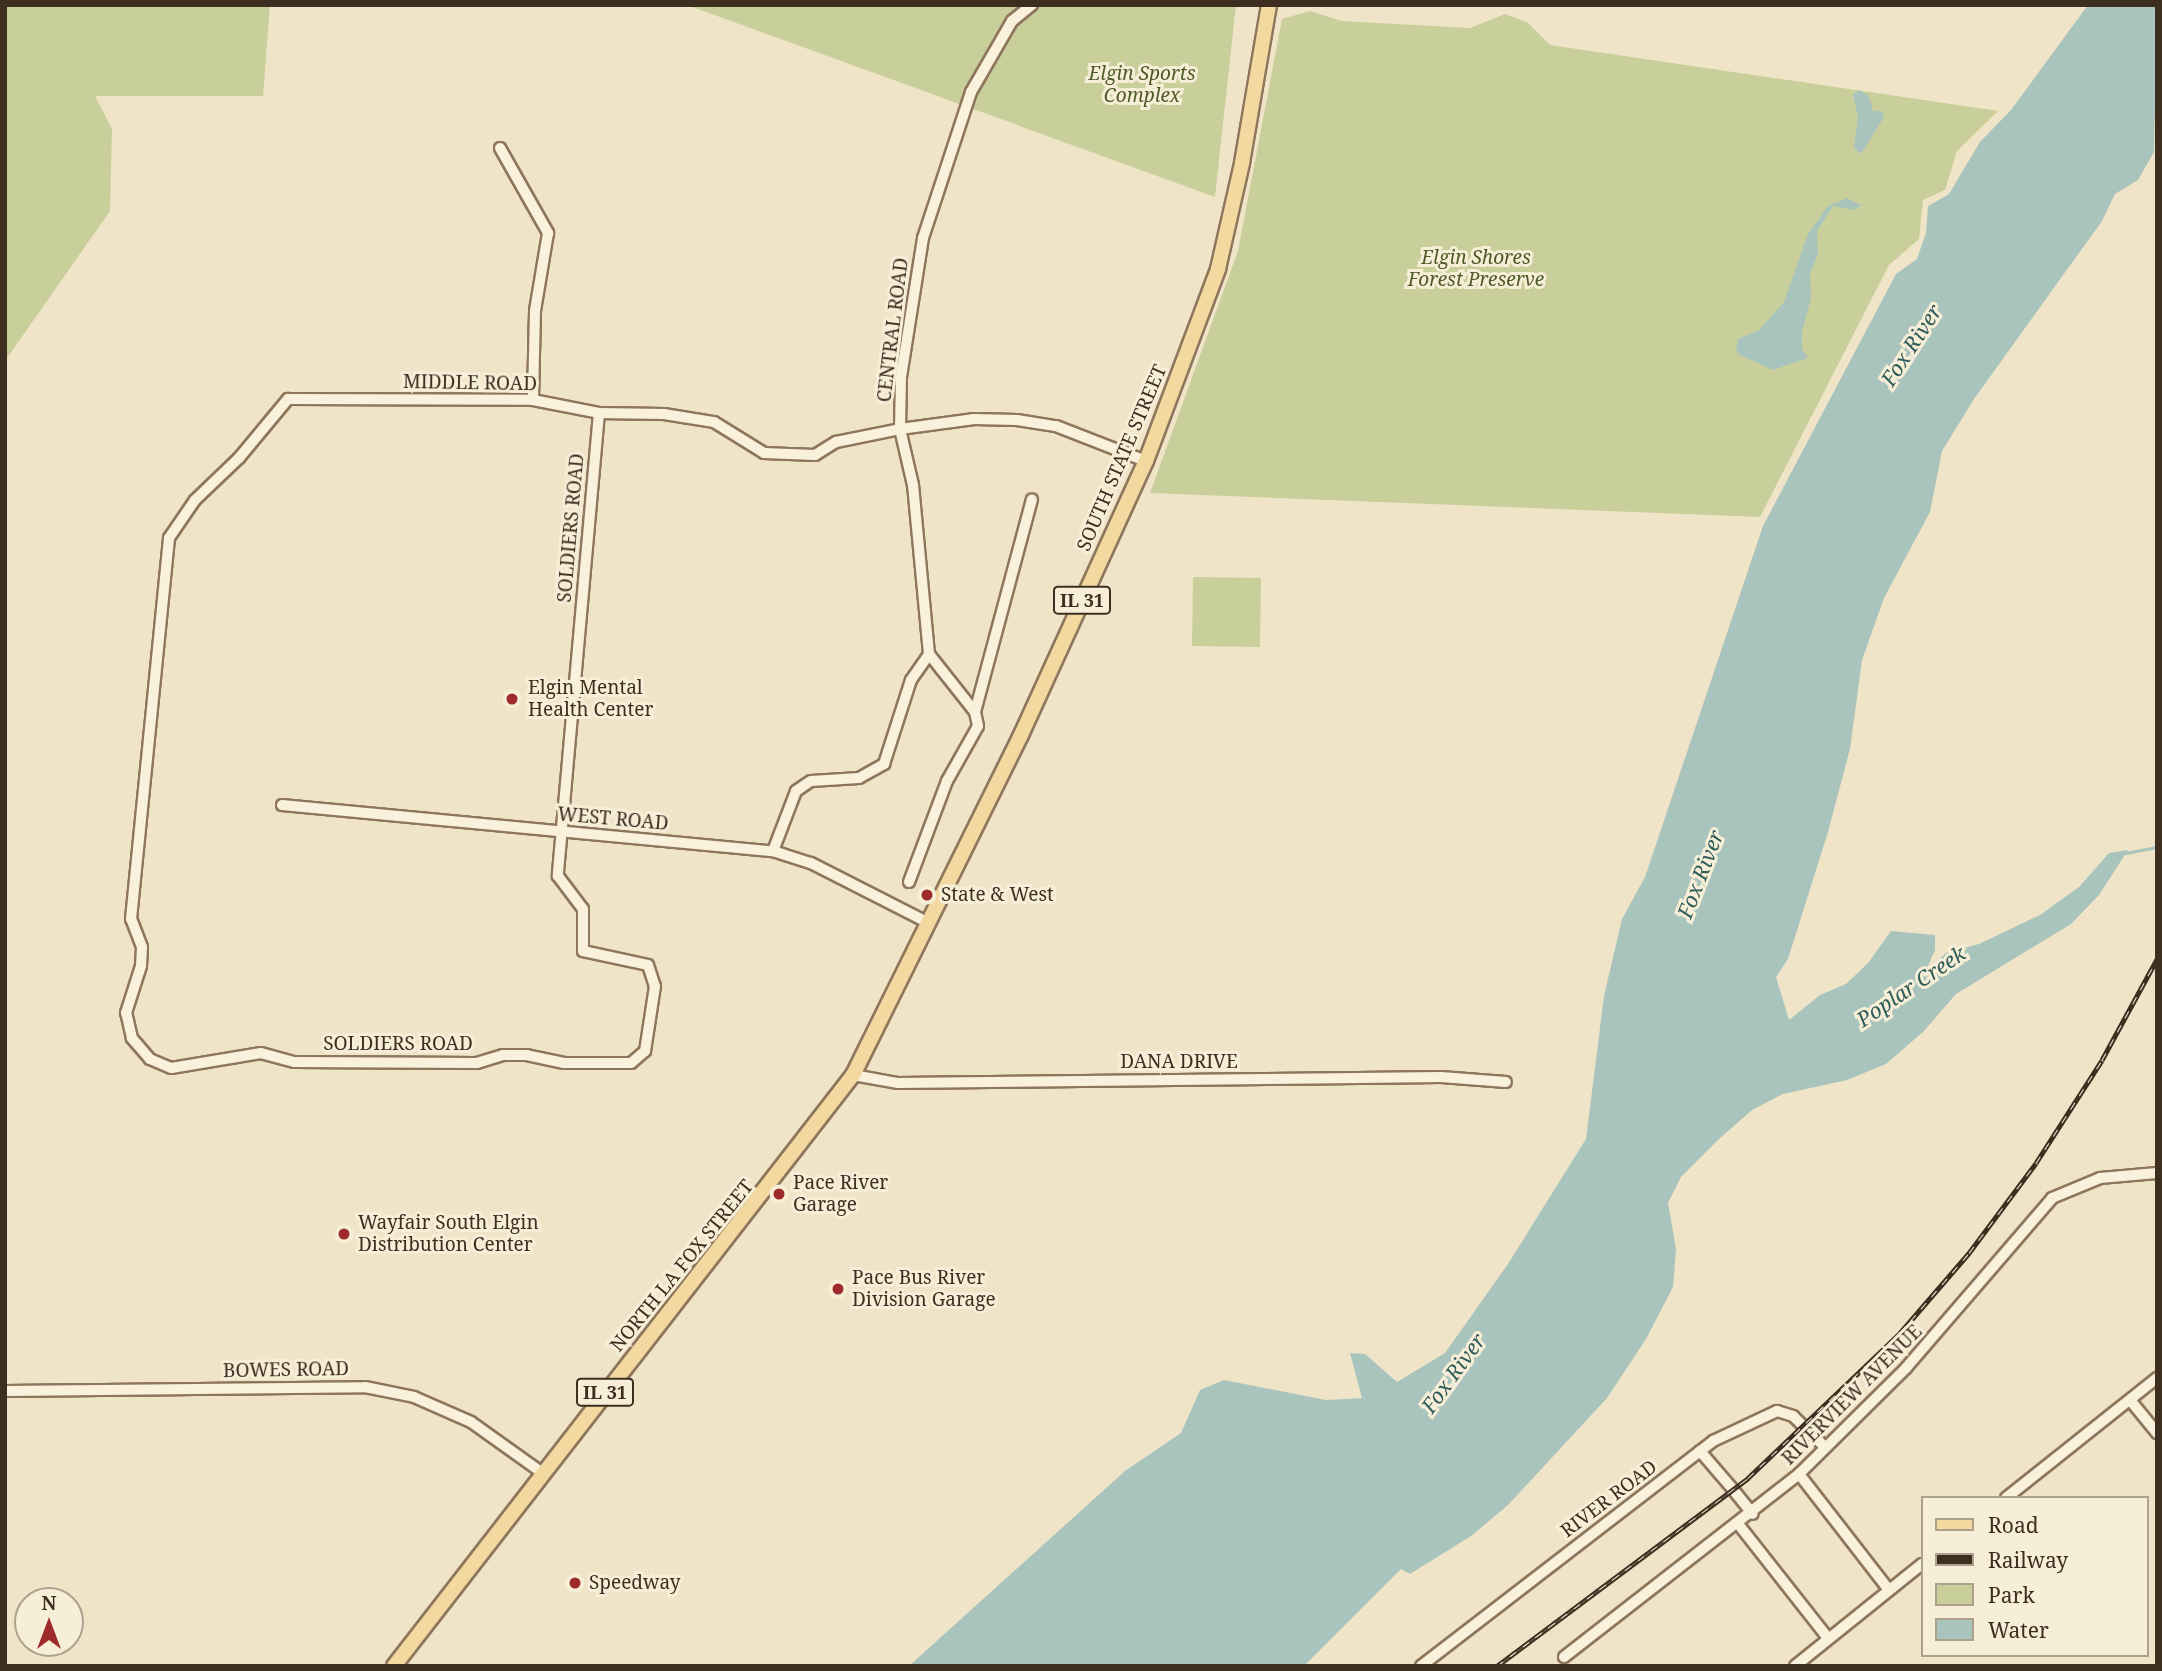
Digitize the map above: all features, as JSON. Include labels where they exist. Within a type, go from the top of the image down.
[{"type":"main road","name":"SOUTH STATE STREET","points":[[820,1123],[853,1075],[1021,735],[1146,461],[1218,269],[1242,163],[1269,5]]},
{"type":"main road","name":"NORTH LA FOX STREET","points":[[394,1666],[820,1123]]},
{"type":"street","name":"CENTRAL ROAD","points":[[929,654],[913,485],[900,429],[901,377],[923,238],[971,92],[1012,21],[1032,5]]},
{"type":"street","points":[[499,148],[548,233],[536,312],[533,400]]},
{"type":"street","name":"MIDDLE ROAD","points":[[145,787],[163,578],[173,528],[288,399],[533,400],[599,412],[664,414],[714,422],[764,453],[815,454],[836,442],[900,429],[974,419],[1017,420],[1056,426],[1146,461]]},
{"type":"street","name":"SOLDIERS ROAD","points":[[145,787],[131,919],[142,947],[141,967],[126,1013],[132,1038],[150,1059],[171,1068],[261,1053],[293,1062],[477,1063],[503,1055],[527,1055],[564,1063],[631,1063],[645,1051],[655,986],[648,965],[583,951],[583,909],[558,876],[559,832],[599,412]]},
{"type":"street","points":[[975,712],[1032,500]]},
{"type":"street","points":[[773,851],[796,792],[811,781],[859,778],[884,764],[911,680],[929,654],[975,712],[978,726],[947,781],[909,882]]},
{"type":"street","name":"WEST ROAD","points":[[282,805],[773,851],[811,863],[927,922]]},
{"type":"street","name":"DANA DRIVE","points":[[853,1075],[898,1083],[1441,1077],[1506,1082]]},
{"type":"street","name":"RIVERVIEW AVENUE","points":[[1564,1657],[1739,1525],[1799,1474],[1963,1306],[2052,1198],[2088,1180],[2157,1173]]},
{"type":"street","points":[[2009,1496],[2157,1378]]},
{"type":"street","name":"BOWES ROAD","points":[[5,1391],[365,1387],[414,1397],[471,1422],[544,1474]]},
{"type":"street","points":[[2130,1400],[2157,1433]]},
{"type":"street","name":"RIVER ROAD","points":[[1421,1666],[1700,1451],[1777,1411],[1793,1416],[1825,1447]]},
{"type":"street","points":[[1700,1451],[1753,1514]]},
{"type":"street","points":[[1799,1474],[1889,1590]]},
{"type":"street","points":[[1739,1525],[1828,1638]]},
{"type":"street","points":[[1795,1666],[1920,1566]]},
{"type":"green space","points":[[5,5],[270,5],[263,96],[95,96],[112,129],[110,211],[5,361]]},
{"type":"green space","name":"Elgin Sports Complex","points":[[687,5],[1236,5],[1215,197]]},
{"type":"green space","name":"Elgin Shores Forest Preserve","points":[[1310,11],[1342,21],[1470,28],[1505,14],[1527,22],[1550,45],[1998,111],[1957,151],[1945,190],[1923,200],[1919,239],[1889,265],[1760,517],[1150,493],[1238,251],[1282,19]]},
{"type":"green space","points":[[1193,577],[1261,578],[1260,647],[1192,646]]},
{"type":"water","name":"Fox River","points":[[2088,5],[2157,5],[2154,152],[2138,180],[2115,194],[2102,221],[1974,399],[1942,451],[1930,512],[1884,598],[1862,660],[1850,749],[1828,832],[1788,959],[1776,977],[1789,1020],[1820,995],[1846,984],[1868,963],[1891,931],[1935,935],[1935,950],[1925,973],[1946,953],[1979,944],[2040,915],[2079,887],[2109,853],[2128,850],[2099,895],[2071,924],[1956,994],[1924,1031],[1886,1064],[1847,1080],[1783,1094],[1752,1110],[1719,1139],[1681,1177],[1668,1203],[1676,1249],[1673,1287],[1646,1339],[1607,1398],[1508,1505],[1471,1536],[1410,1574],[1401,1569],[1304,1666],[909,1666],[1125,1471],[1181,1433],[1200,1390],[1224,1380],[1326,1400],[1362,1398],[1350,1353],[1365,1354],[1397,1382],[1445,1353],[1508,1264],[1586,1139],[1604,996],[1622,919],[1645,877],[1763,526],[1896,274],[1917,259],[1926,233],[1928,206],[1949,194],[1980,142],[2011,110]]},
{"type":"water","points":[[1860,90],[1869,97],[1873,111],[1882,111],[1884,117],[1861,154],[1854,148],[1858,117],[1853,94]]},
{"type":"water","points":[[1847,198],[1861,205],[1855,210],[1833,206],[1817,231],[1818,254],[1810,274],[1811,298],[1802,332],[1802,349],[1808,358],[1773,370],[1740,355],[1736,351],[1738,339],[1759,330],[1784,302],[1808,234],[1828,206]]},
{"type":"waterway","name":"Poplar Creek","points":[[2126,853],[2157,847]]},
{"type":"railway","points":[[1497,1666],[1748,1478],[1900,1333],[1969,1253],[2036,1163],[2102,1060],[2157,959]]},
{"type":"place","name":"Elgin Mental Health Center","points":[[512,699]]},
{"type":"place","name":"State & West","points":[[927,895]]},
{"type":"place","name":"Pace River Garage","points":[[779,1194]]},
{"type":"place","name":"Wayfair South Elgin Distribution Center","points":[[344,1234]]},
{"type":"place","name":"Pace Bus River Division Garage","points":[[838,1289]]},
{"type":"place","name":"Speedway","points":[[575,1583]]}]
